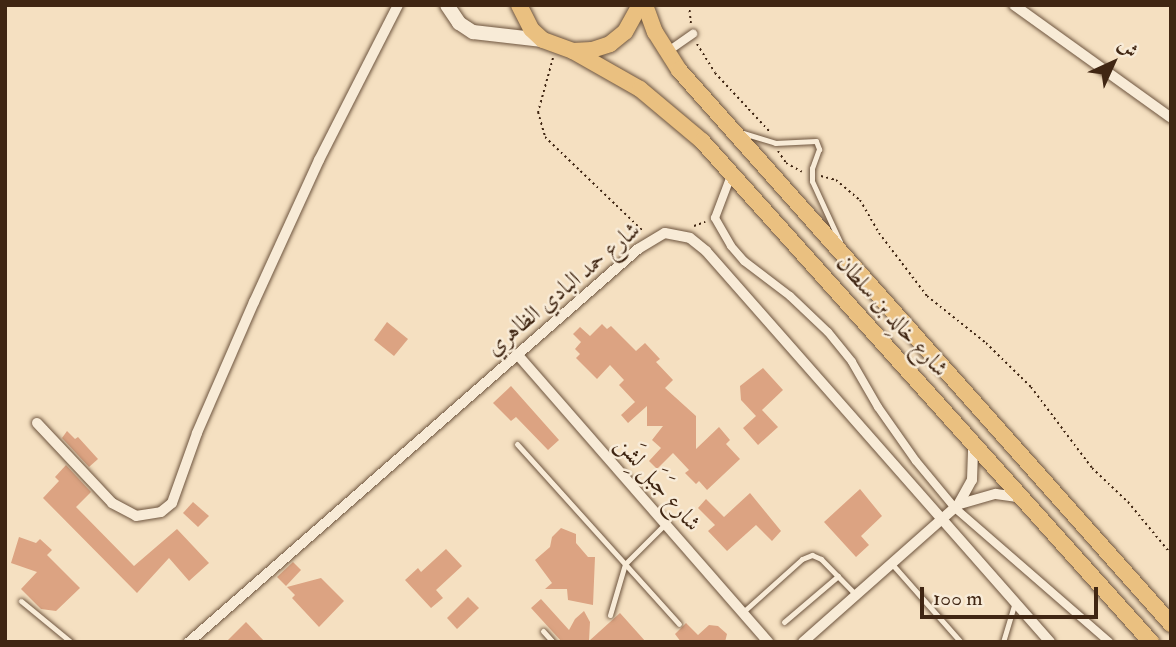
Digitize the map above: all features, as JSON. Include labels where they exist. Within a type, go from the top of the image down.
[{"type":"main road","points":[[447,5],[459,23],[473,32],[592,50],[610,44],[625,32],[642,5]]},
{"type":"main road","points":[[519,5],[531,29],[557,46]]},
{"type":"main road","name":"شارع خالِد بن سلطان","points":[[642,5],[667,52],[729,126],[1171,624]]},
{"type":"main road","name":"شارع خالِد بن سلطان","points":[[557,46],[640,89],[674,115],[732,173],[1151,642]]},
{"type":"street","points":[[37,424],[112,503],[136,516],[161,512],[172,503],[197,433],[254,302],[319,160],[398,5]]},
{"type":"street","points":[[1014,5],[1171,118]]},
{"type":"street","points":[[667,52],[693,34]]},
{"type":"street","points":[[732,173],[715,218],[744,261],[790,296],[828,332],[852,362],[878,407],[916,461],[956,507],[1109,642]]},
{"type":"street","name":"شارع حمد البادي الظاهري","points":[[195,640],[517,354],[652,239],[665,233],[677,233],[690,238],[706,251],[1050,642]]},
{"type":"street","name":"شارع جَبَل لِشَن","points":[[517,354],[768,642]]},
{"type":"street","points":[[956,507],[972,480],[973,441]]},
{"type":"street","points":[[803,642],[956,507],[976,497],[996,494],[1025,499]]},
{"type":"lane","points":[[729,126],[775,143],[810,138],[816,141],[819,149],[811,174],[817,196],[851,263]]},
{"type":"lane","points":[[517,444],[679,624]]},
{"type":"lane","points":[[610,615],[625,564],[665,524]]},
{"type":"lane","points":[[742,612],[805,557],[819,556],[856,595]]},
{"type":"lane","points":[[892,564],[960,641]]},
{"type":"lane","points":[[784,622],[838,576]]},
{"type":"lane","points":[[21,601],[71,642]]},
{"type":"lane","points":[[1003,642],[1015,602]]},
{"type":"lane","points":[[543,632],[553,642]]},
{"type":"path","points":[[689,5],[693,34],[700,52],[769,130],[792,168],[836,180],[860,200],[879,233],[927,296],[986,343],[1031,387],[1092,468],[1128,502],[1171,554]]},
{"type":"path","points":[[557,46],[538,112],[545,137],[652,239]]},
{"type":"path","points":[[677,233],[715,218]]},
{"type":"building","points":[[387,322],[408,339],[394,356],[374,340]]},
{"type":"building","points":[[602,324],[607,329],[611,326],[636,351],[645,343],[660,359],[656,362],[673,380],[665,388],[696,416],[696,449],[719,427],[730,440],[726,444],[740,459],[707,490],[699,481],[696,484],[685,473],[689,470],[673,453],[657,469],[649,461],[661,448],[652,440],[663,426],[647,426],[647,406],[628,423],[621,415],[635,402],[619,385],[624,380],[610,365],[597,379],[576,358],[580,354],[575,349],[581,342],[573,334],[580,327],[590,336]]},
{"type":"building","points":[[763,368],[783,390],[762,410],[778,427],[758,445],[743,428],[756,416],[741,400],[740,386]]},
{"type":"building","points":[[511,386],[559,440],[548,450],[516,417],[511,421],[493,403]]},
{"type":"building","points":[[67,431],[75,439],[78,437],[98,459],[89,467],[62,438]]},
{"type":"building","points":[[66,465],[91,492],[76,507],[134,566],[177,529],[209,563],[189,581],[169,558],[137,593],[43,498],[59,481],[55,477]]},
{"type":"building","points":[[860,489],[882,516],[861,536],[869,545],[856,557],[824,522]]},
{"type":"building","points":[[750,493],[781,531],[772,541],[756,525],[727,551],[708,531],[715,525],[698,508],[706,499],[724,517]]},
{"type":"building","points":[[193,502],[209,516],[198,527],[183,513]]},
{"type":"building","points":[[561,528],[576,534],[576,543],[588,557],[595,557],[593,605],[568,600],[567,589],[545,589],[552,583],[535,560],[550,547],[552,537]]},
{"type":"building","points":[[19,537],[36,543],[40,539],[52,550],[47,555],[80,588],[56,611],[41,609],[21,589],[37,572],[11,563]]},
{"type":"building","points":[[446,549],[462,566],[436,590],[443,598],[431,608],[405,580],[418,568],[421,572]]},
{"type":"building","points":[[293,562],[301,570],[286,586],[277,577]]},
{"type":"building","points":[[321,578],[344,601],[319,627],[292,598],[295,595],[287,587]]},
{"type":"building","points":[[468,597],[479,608],[457,629],[447,618]]},
{"type":"building","points":[[541,599],[569,630],[575,619],[584,611],[590,622],[589,641],[620,613],[646,642],[562,642],[531,608]]},
{"type":"building","points":[[246,622],[265,642],[226,642]]},
{"type":"building","points":[[686,623],[698,635],[709,625],[718,626],[727,634],[725,642],[681,642],[675,634]]}]
